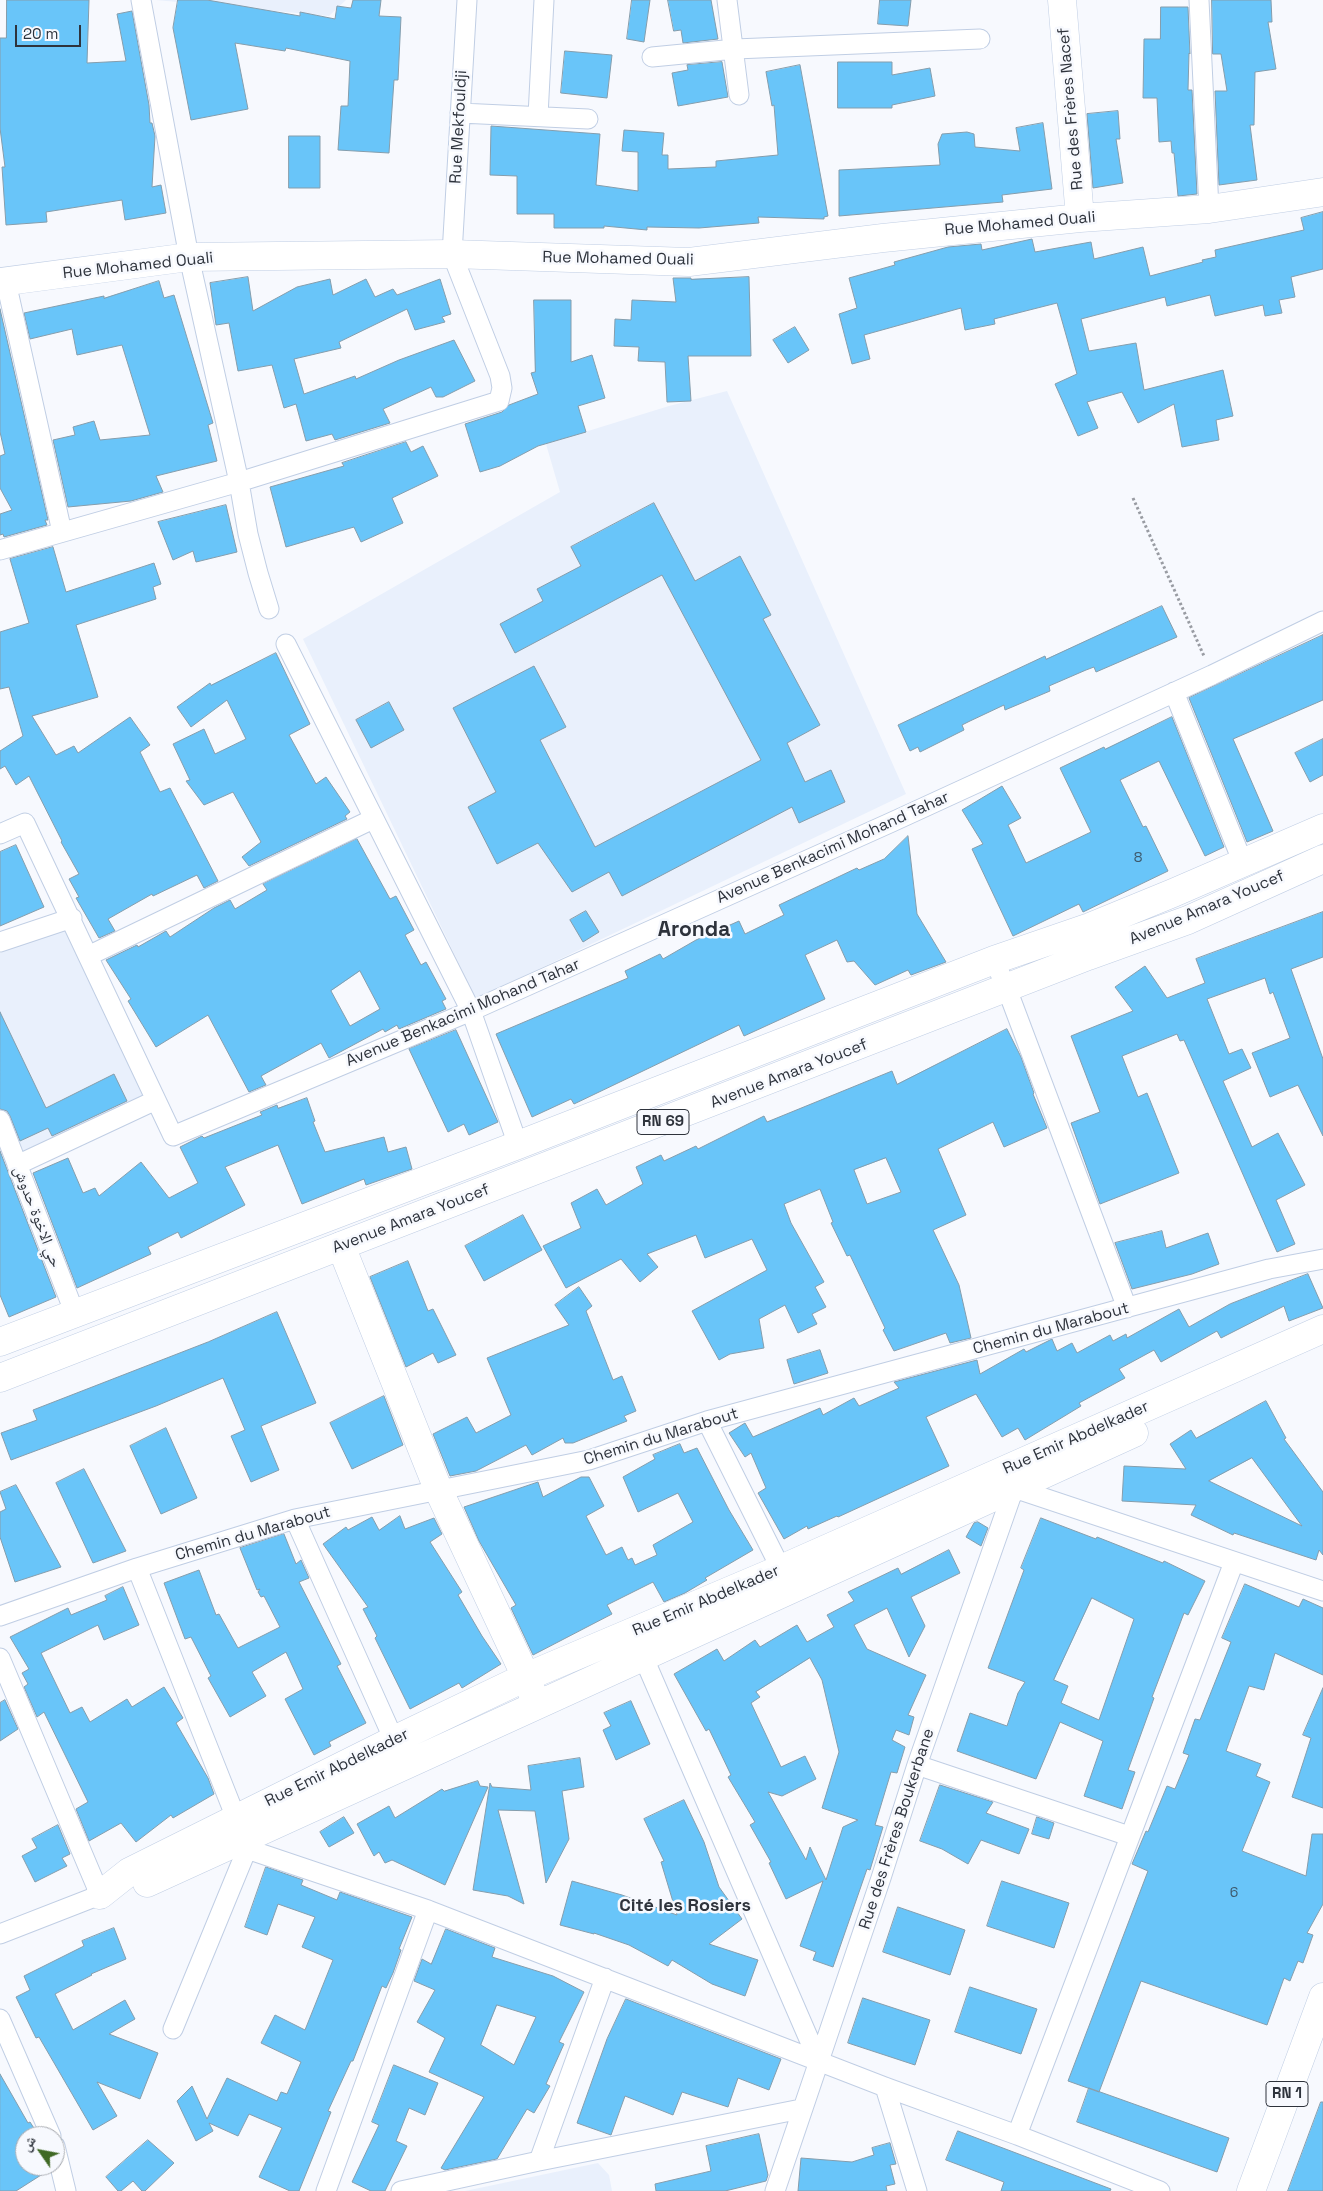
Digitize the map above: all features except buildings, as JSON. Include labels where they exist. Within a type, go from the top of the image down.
[{"type":"street","points":[[141,0],[189,257],[239,482],[248,534],[269,609]]},
{"type":"street","name":"Rue Mekfouldji","points":[[452,254],[467,0]]},
{"type":"street","points":[[538,116],[544,0]]},
{"type":"street","points":[[727,0],[740,95]]},
{"type":"street","name":"Rue des Frères Nacef","points":[[1062,0],[1080,218]]},
{"type":"street","points":[[1199,0],[1209,209]]},
{"type":"street","points":[[652,57],[735,50],[980,39]]},
{"type":"street","points":[[460,113],[588,119]]},
{"type":"street","name":"Rue Mohamed Ouali","points":[[3,282],[189,257],[452,254],[690,262],[883,238],[1080,218],[1209,209],[1323,192]]},
{"type":"street","points":[[0,550],[239,482],[499,401],[502,388],[500,376],[452,254]]},
{"type":"street","points":[[3,282],[62,532]]},
{"type":"street","name":"Avenue Benkacimi Mohand Tahar","points":[[156,1100],[173,1136],[470,1012],[883,826],[1212,675],[1323,621]]},
{"type":"street","points":[[286,644],[470,1012],[529,1174]]},
{"type":"street","points":[[1174,692],[1243,863]]},
{"type":"street","points":[[88,956],[373,819]]},
{"type":"street","points":[[0,834],[25,823],[72,918],[156,1100],[17,1165]]},
{"type":"street","name":"Avenue Amara Youcef","points":[[0,1342],[518,1145],[994,960],[1090,926],[1323,828]]},
{"type":"street","name":"Avenue Amara Youcef","points":[[0,1378],[1088,956],[1188,920],[1323,859]]},
{"type":"street","points":[[0,942],[72,918]]},
{"type":"street","points":[[994,960],[1007,989],[1127,1308]]},
{"type":"street","name":"حي الاخوة حدوش","points":[[0,1120],[75,1314]]},
{"type":"street","points":[[341,1246],[438,1489],[526,1677],[536,1706]]},
{"type":"street","name":"Chemin du Marabout","points":[[0,1616],[137,1568],[294,1519],[589,1460],[707,1421],[1269,1269],[1323,1260]]},
{"type":"street","name":"Rue Emir Abdelkader","points":[[0,1934],[100,1895],[129,1872],[243,1835],[536,1706],[643,1657],[1010,1478],[1323,1329]]},
{"type":"street","name":"Rue Emir Abdelkader","points":[[243,1835],[394,1740],[526,1677],[781,1569],[1010,1478],[1323,1347]]},
{"type":"street","points":[[707,1421],[781,1569]]},
{"type":"street","points":[[1010,1478],[1234,1562],[1323,1591]]},
{"type":"street","name":"Rue des Frères Boukerbane","points":[[775,2191],[801,2109],[881,1878],[1010,1478]]},
{"type":"street","points":[[294,1519],[394,1740]]},
{"type":"street","points":[[1017,2135],[1234,1562]]},
{"type":"street","points":[[137,1568],[243,1835],[173,2029]]},
{"type":"street","points":[[634,1632],[643,1657],[818,2060]]},
{"type":"street","points":[[0,1658],[100,1895]]},
{"type":"street","points":[[917,1766],[1129,1836]]},
{"type":"street","points":[[243,1835],[428,1910],[1160,2191]]},
{"type":"street","points":[[326,2191],[428,1910]]},
{"type":"street","points":[[539,2161],[605,1978]]},
{"type":"street","name":"RN 1","points":[[1251,2191],[1323,1997]]},
{"type":"street","points":[[0,2018],[47,2126]]},
{"type":"street","points":[[885,2087],[917,2191]]},
{"type":"street","points":[[401,2191],[539,2161],[801,2109]]},
{"type":"street","points":[[62,2176],[66,2191]]},
{"type":"path","points":[[1133,498],[1212,675]]},
{"type":"shaded area","points":[[156,0],[346,0],[329,16]]},
{"type":"shaded area","points":[[727,391],[906,794],[476,999],[303,639],[560,492],[546,444],[669,406]]},
{"type":"shaded area","points":[[69,925],[146,1095],[20,1153],[0,1097],[0,953]]},
{"type":"shaded area","points":[[598,2163],[609,2175],[612,2191],[465,2191]]},
{"type":"district","name":"Aronda","points":[[694,930]]},
{"type":"district","name":"Cité les Rosiers","points":[[685,1906]]}]
